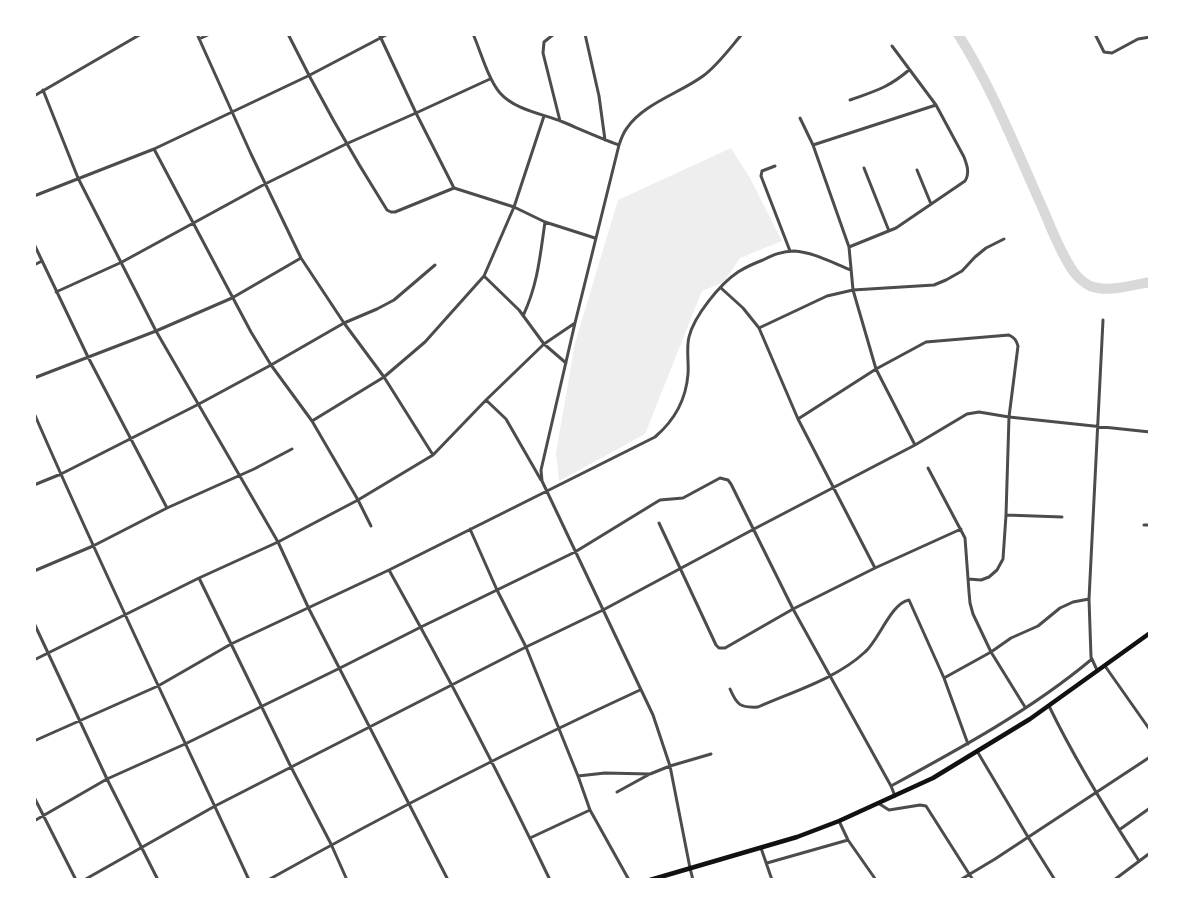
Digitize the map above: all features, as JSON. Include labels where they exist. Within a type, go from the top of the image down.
[{"type":"highway","points":[[650,879],[797,837],[839,821],[933,778],[1030,719],[1149,633]]},
{"type":"street","points":[[34,96],[141,34]]},
{"type":"street","points":[[197,34],[301,258],[344,323],[384,377],[433,455]]},
{"type":"street","points":[[199,39],[210,34]]},
{"type":"street","points":[[288,34],[308,76],[346,144],[387,210],[395,212],[454,188],[514,207],[545,222],[596,239]]},
{"type":"street","points":[[34,196],[154,149],[308,76],[380,36],[388,34]]},
{"type":"street","points":[[473,34],[490,78],[506,99],[619,145]]},
{"type":"street","points":[[554,34],[544,42],[543,53],[560,121]]},
{"type":"street","points":[[585,34],[599,96],[605,140]]},
{"type":"street","points":[[542,481],[543,457],[575,322],[619,145],[626,129],[646,110],[705,74],[741,34]]},
{"type":"street","points":[[1095,34],[1104,52],[1108,53],[1112,53],[1138,37],[1149,37]]},
{"type":"street","points":[[380,36],[454,188]]},
{"type":"street","points":[[849,247],[889,231],[964,181],[968,175],[964,157],[936,105],[892,46]]},
{"type":"street","points":[[850,100],[887,87],[909,69]]},
{"type":"street","points":[[57,292],[122,262],[265,184],[490,78]]},
{"type":"street","points":[[43,90],[78,178],[156,332],[278,542],[309,609],[448,879]]},
{"type":"street","points":[[813,145],[936,105]]},
{"type":"street","points":[[312,421],[384,377],[425,342],[484,276],[514,207],[544,116]]},
{"type":"street","points":[[800,118],[813,145],[849,247],[854,290],[876,369],[915,445]]},
{"type":"street","points":[[154,149],[251,332],[312,421],[358,500],[370,526]]},
{"type":"street","points":[[775,166],[762,171],[760,176],[790,251]]},
{"type":"street","points":[[864,168],[889,231]]},
{"type":"street","points":[[917,170],[931,204]]},
{"type":"street","points":[[523,316],[537,280],[545,222]]},
{"type":"street","points":[[759,328],[827,296],[854,290],[934,285],[962,271],[986,248],[1004,239]]},
{"type":"street","points":[[34,244],[88,357],[167,508]]},
{"type":"street","points":[[34,741],[158,686],[231,644],[389,570],[655,437],[671,422],[684,396],[688,375],[688,347],[693,325],[703,308],[728,280],[743,269],[776,254],[790,251],[809,254],[850,270]]},
{"type":"street","points":[[34,378],[156,332],[232,298],[301,258]]},
{"type":"street","points":[[34,265],[42,261]]},
{"type":"street","points":[[34,485],[197,405],[344,323],[394,300],[435,265]]},
{"type":"street","points":[[484,276],[523,316],[544,344],[566,363]]},
{"type":"street","points":[[721,288],[743,308],[759,328],[798,419],[875,568]]},
{"type":"street","points":[[1097,672],[1091,657],[1089,599],[1103,320]]},
{"type":"street","points":[[34,660],[199,578],[278,542],[358,500],[433,455],[544,344],[575,322]]},
{"type":"street","points":[[798,419],[876,369],[926,342],[1009,335],[1016,340],[1018,346],[1009,417],[1003,559],[997,570],[989,577],[981,580],[968,579]]},
{"type":"street","points":[[486,400],[506,419],[542,481],[653,715],[670,766],[693,879]]},
{"type":"street","points":[[34,412],[125,616],[249,879]]},
{"type":"street","points":[[84,879],[215,806],[603,610],[915,445],[972,412],[1149,432]]},
{"type":"street","points":[[34,571],[93,546],[292,449]]},
{"type":"street","points":[[928,468],[965,538],[970,603],[973,614],[991,652],[1025,707]]},
{"type":"street","points":[[34,821],[107,779],[340,669],[575,552],[660,500],[683,498],[720,478],[728,480],[731,484],[793,609],[895,796]]},
{"type":"street","points":[[1006,515],[1062,517]]},
{"type":"street","points":[[659,523],[719,648],[725,648],[793,609],[875,568],[961,529]]},
{"type":"street","points":[[1144,525],[1149,525]]},
{"type":"street","points":[[470,529],[526,647],[590,810],[628,879]]},
{"type":"street","points":[[389,570],[452,685],[550,879]]},
{"type":"street","points":[[199,578],[347,879]]},
{"type":"street","points":[[944,678],[1011,638],[1038,626],[1060,609],[1073,602],[1089,599]]},
{"type":"street","points":[[730,689],[735,702],[748,707],[758,706],[830,676],[865,652],[876,639],[886,621],[904,601],[908,600],[911,601],[944,678],[968,744]]},
{"type":"street","points":[[34,623],[107,779],[158,879]]},
{"type":"street","points":[[891,786],[968,744],[1067,680],[1092,659]]},
{"type":"street","points":[[1106,666],[1149,730]]},
{"type":"street","points":[[268,879],[490,761],[641,689]]},
{"type":"street","points":[[1049,706],[1095,793],[1139,861]]},
{"type":"street","points":[[977,751],[1055,879]]},
{"type":"street","points":[[617,792],[650,774],[711,754]]},
{"type":"street","points":[[960,879],[1028,837],[1149,756]]},
{"type":"street","points":[[578,776],[605,773],[650,774]]},
{"type":"street","points":[[34,798],[76,879]]},
{"type":"street","points":[[878,803],[889,810],[926,806],[973,879]]},
{"type":"street","points":[[1119,830],[1149,808]]},
{"type":"street","points":[[530,838],[590,810]]},
{"type":"street","points":[[839,821],[848,840],[876,879]]},
{"type":"street","points":[[767,863],[848,840]]},
{"type":"street","points":[[761,848],[772,879]]},
{"type":"street","points":[[1114,879],[1149,853]]},
{"type":"shaded area","points":[[731,148],[750,178],[782,241],[740,258],[724,282],[702,291],[645,434],[559,481],[556,453],[575,343],[618,200]]},
{"type":"waterway","points":[[958,34],[992,95],[1059,245],[1075,273],[1090,286],[1104,289],[1150,282]]}]
